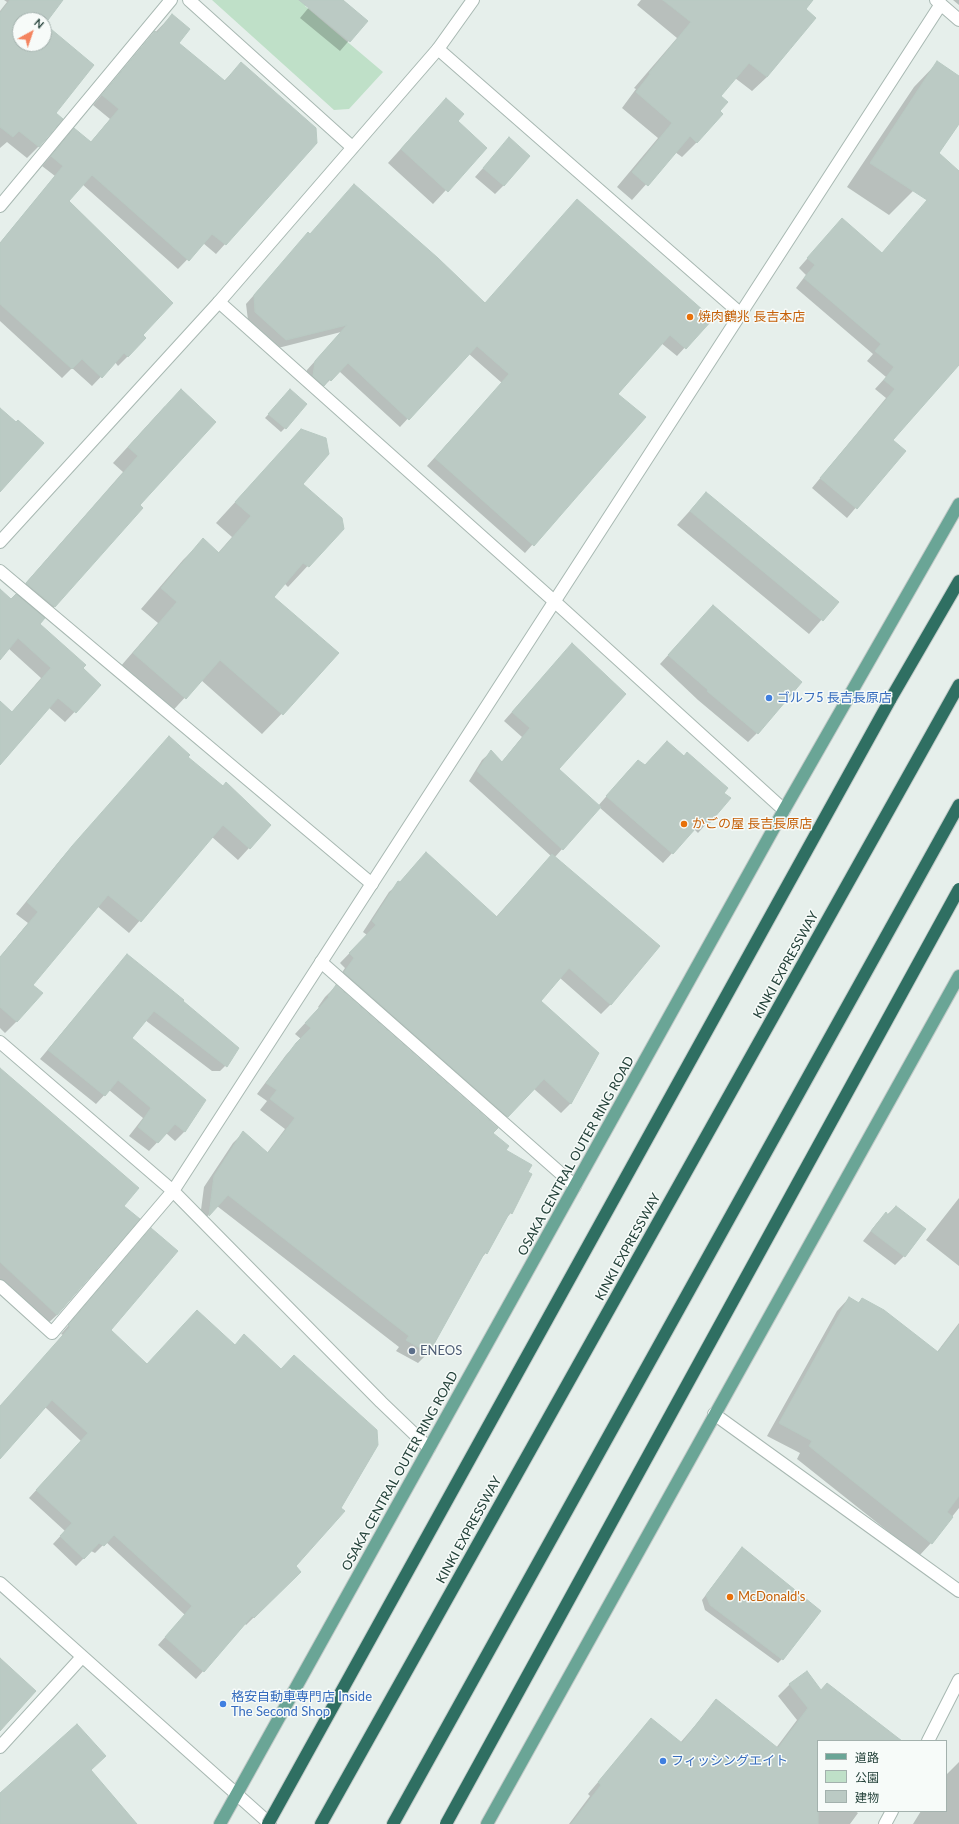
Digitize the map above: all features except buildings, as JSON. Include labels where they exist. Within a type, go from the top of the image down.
[{"type":"highway","points":[[269,1824],[890,700],[959,581]]},
{"type":"highway","name":"KINKI EXPRESSWAY","points":[[321,1824],[959,685]]},
{"type":"highway","points":[[393,1824],[959,805]]},
{"type":"highway","points":[[446,1824],[959,889]]},
{"type":"main road","name":"OSAKA CENTRAL OUTER RING ROAD","points":[[220,1824],[784,810],[959,504]]},
{"type":"main road","points":[[487,1824],[959,976]]},
{"type":"street","points":[[0,206],[171,0]]},
{"type":"street","points":[[189,0],[352,147]]},
{"type":"street","points":[[0,542],[219,302],[438,49],[473,0]]},
{"type":"street","points":[[0,1286],[52,1333],[173,1191],[741,314],[939,2],[959,20]]},
{"type":"street","points":[[438,49],[741,314]]},
{"type":"street","points":[[219,302],[554,601],[784,810]]},
{"type":"street","points":[[0,571],[372,884]]},
{"type":"street","points":[[321,962],[575,1186]]},
{"type":"street","points":[[0,1042],[173,1191],[381,1402],[429,1448]]},
{"type":"street","points":[[714,1414],[959,1591]]},
{"type":"street","points":[[0,1583],[269,1824]]},
{"type":"street","points":[[0,1747],[82,1657]]},
{"type":"street","points":[[929,1740],[959,1680]]},
{"type":"street","points":[[885,1824],[891,1812]]},
{"type":"green space","points":[[212,0],[309,0],[305,6],[383,72],[349,109],[334,110]]},
{"type":"place","name":"焼肉鶴兆 長吉本店","points":[[690,317]]},
{"type":"place","name":"ゴルフ5 長吉長原店","points":[[769,698]]},
{"type":"place","name":"かごの屋 長吉長原店","points":[[684,824]]},
{"type":"place","name":"ENEOS","points":[[412,1351]]},
{"type":"place","name":"McDonald's","points":[[730,1597]]},
{"type":"place","name":"格安自動車専門店 Inside The Second Shop","points":[[223,1704]]},
{"type":"place","name":"フィッシングエイト","points":[[663,1761]]}]
